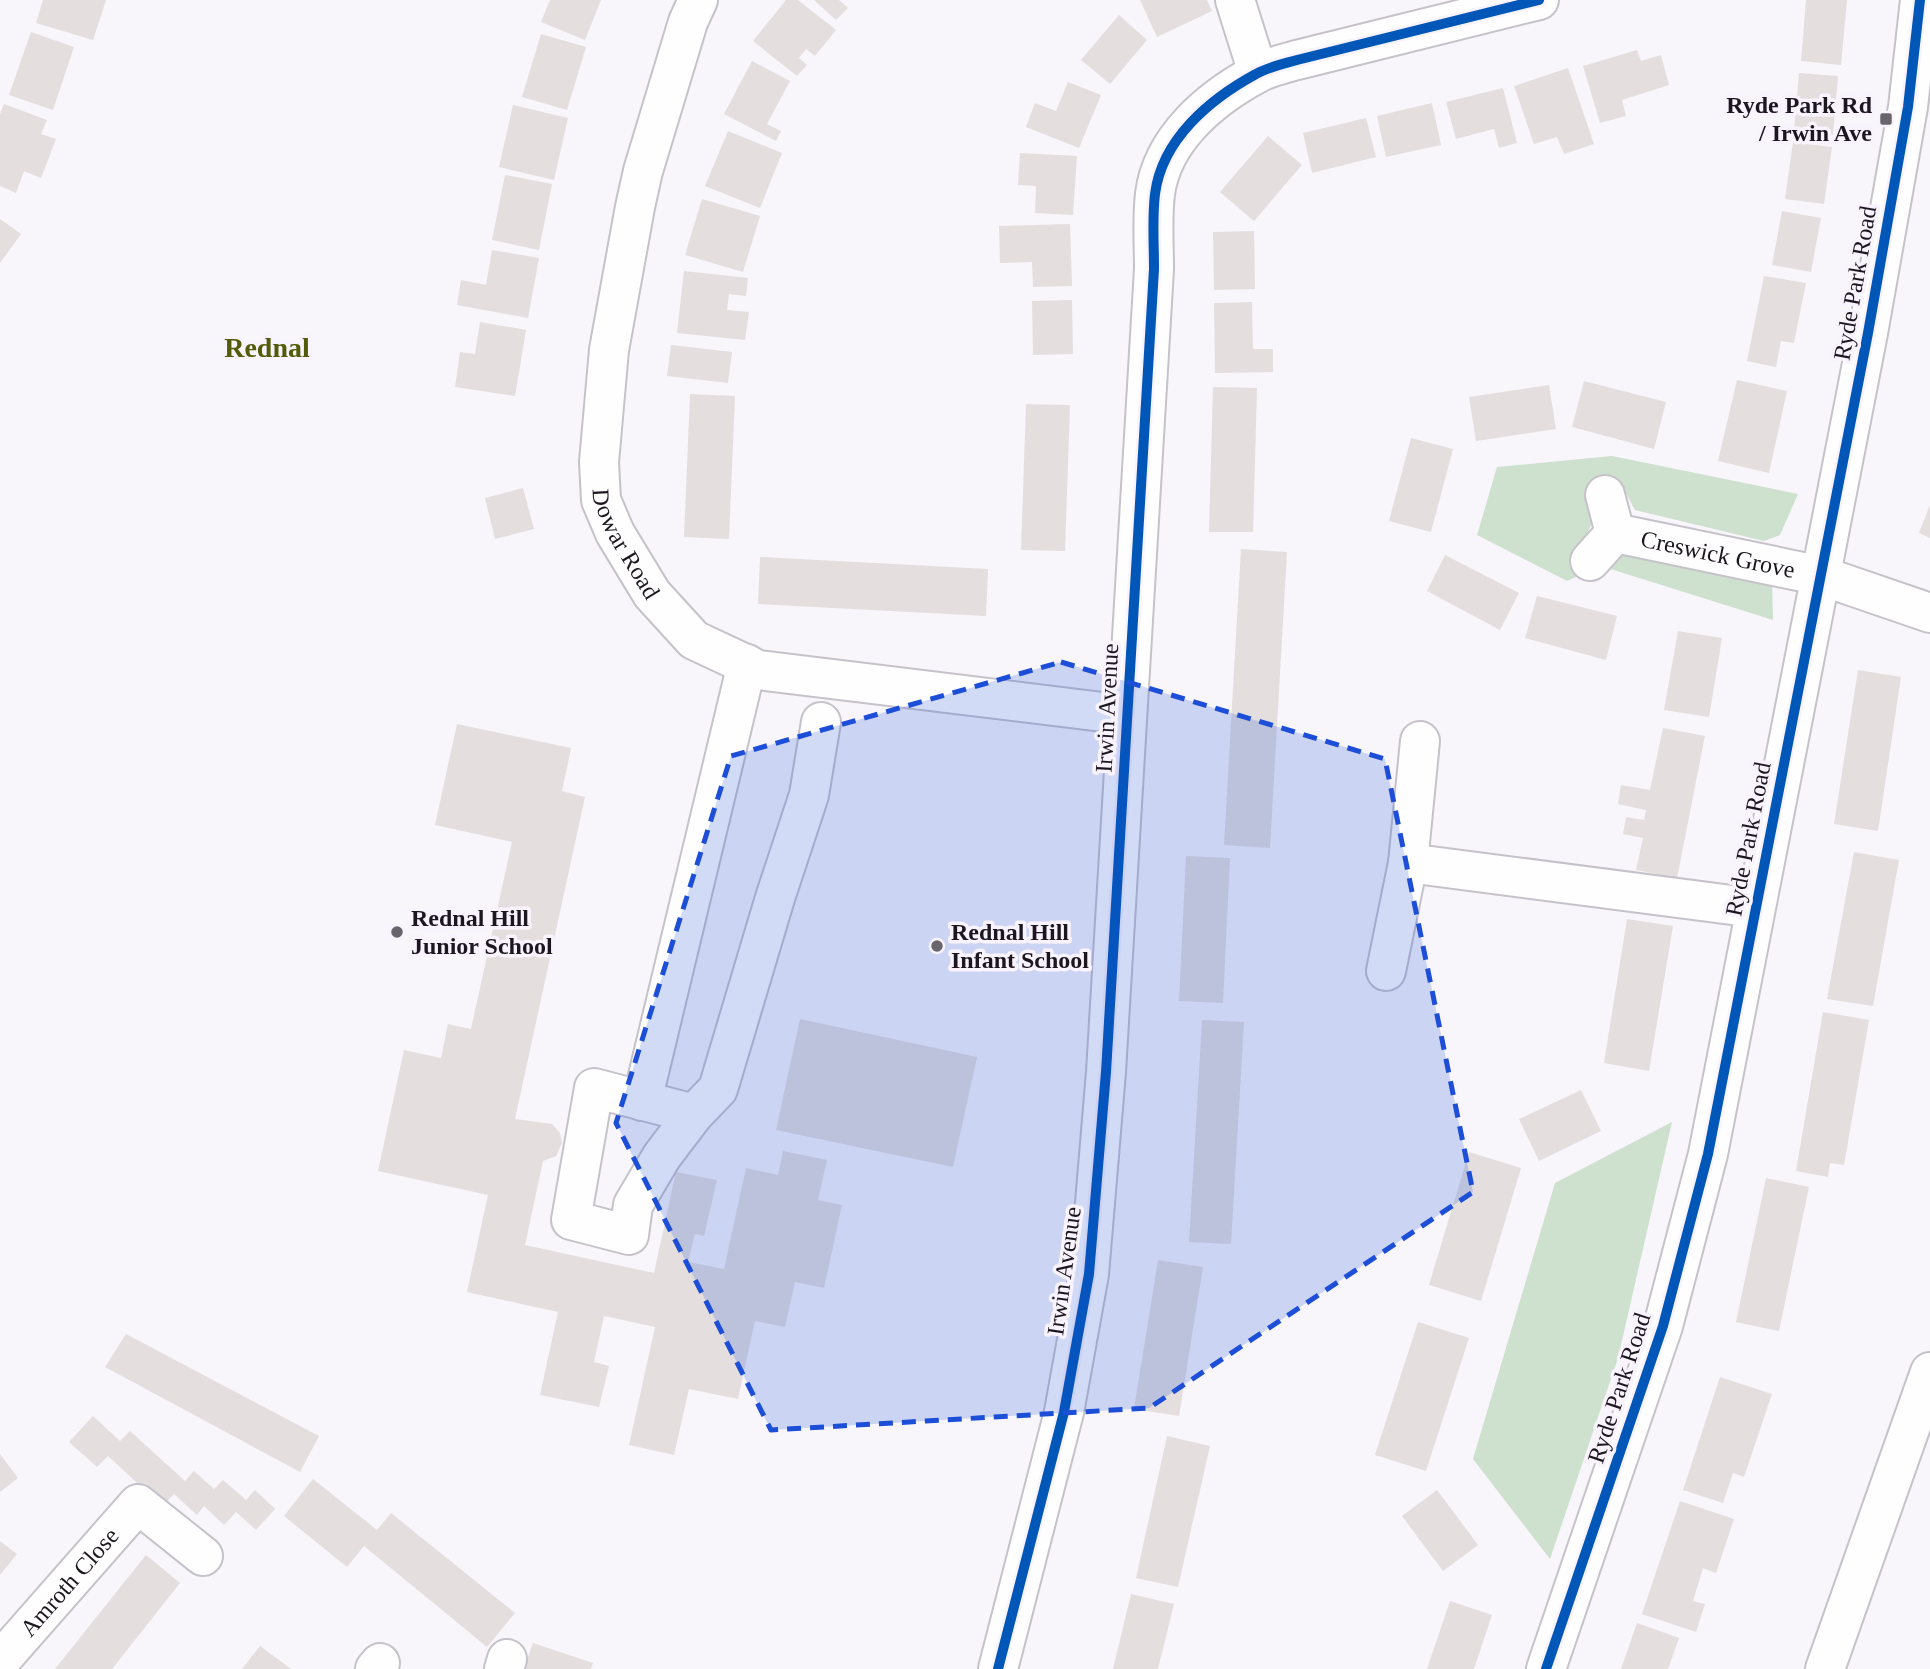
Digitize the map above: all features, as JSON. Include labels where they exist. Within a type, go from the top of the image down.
[{"type":"street","name":"Dowar Road","points":[[698,0],[688,22],[643,171],[609,350],[599,462],[601,500],[615,533],[652,594],[694,640],[758,670],[1127,715]]},
{"type":"street","points":[[1235,0],[1258,73]]},
{"type":"street","name":"Irwin Avenue","points":[[998,1669],[1064,1412],[1089,1275],[1106,1072],[1154,269],[1155,192],[1163,166],[1177,139],[1207,105],[1258,73],[1297,60],[1539,0]]},
{"type":"street","name":"Ryde Park Road","points":[[1546,1669],[1663,1326],[1708,1154],[1822,576],[1906,120],[1920,0]]},
{"type":"street","name":"Creswick Grove","points":[[1605,495],[1615,533]]},
{"type":"street","name":"Creswick Grove","points":[[1615,533],[1822,576],[1930,612]]},
{"type":"street","name":"Creswick Grove","points":[[1590,561],[1615,533]]},
{"type":"street","points":[[642,1101],[747,664]]},
{"type":"street","points":[[694,1114],[594,1088],[571,1220],[629,1235],[633,1205],[662,1156],[694,1114],[718,1089],[808,795],[821,722]]},
{"type":"street","points":[[1386,971],[1408,863],[1420,740]]},
{"type":"street","points":[[1408,863],[1755,908]]},
{"type":"street","points":[[1825,1669],[1930,1373]]},
{"type":"street","name":"Amroth Close","points":[[0,1661],[138,1504],[203,1556]]},
{"type":"highlighted area","points":[[1061,662],[1385,759],[1473,1192],[1149,1408],[771,1430],[616,1123],[731,756]]},
{"type":"green space","points":[[1612,456],[1798,494],[1780,535],[1764,541],[1635,510],[1622,486],[1594,492],[1594,519],[1581,546],[1624,544],[1772,575],[1773,620],[1601,566],[1567,581],[1477,535],[1497,467]]},
{"type":"green space","points":[[1672,1122],[1618,1358],[1550,1559],[1473,1459],[1555,1183]]},
{"type":"building","points":[[43,0],[106,0],[93,40],[36,23]]},
{"type":"building","points":[[550,0],[601,0],[585,40],[541,22]]},
{"type":"building","points":[[786,0],[798,0],[836,30],[815,56],[806,49],[799,58],[807,65],[797,76],[753,41]]},
{"type":"building","points":[[814,0],[839,0],[848,8],[836,20]]},
{"type":"building","points":[[1140,0],[1207,0],[1212,11],[1157,37]]},
{"type":"building","points":[[1806,0],[1847,0],[1841,65],[1801,61]]},
{"type":"building","points":[[1119,15],[1147,40],[1110,84],[1081,60]]},
{"type":"building","points":[[31,32],[74,47],[53,110],[9,95]]},
{"type":"building","points":[[541,34],[586,47],[567,110],[522,97]]},
{"type":"building","points":[[1637,50],[1641,61],[1661,55],[1669,85],[1622,100],[1626,116],[1600,123],[1583,66]]},
{"type":"building","points":[[752,61],[790,81],[767,124],[781,131],[776,141],[724,114]]},
{"type":"building","points":[[1568,68],[1594,144],[1564,154],[1557,137],[1534,144],[1514,86]]},
{"type":"building","points":[[1799,73],[1838,76],[1833,135],[1794,131]]},
{"type":"building","points":[[1068,82],[1101,95],[1079,148],[1026,127],[1035,103],[1056,111]]},
{"type":"building","points":[[1503,88],[1517,143],[1499,148],[1494,129],[1456,139],[1446,102]]},
{"type":"building","points":[[1432,103],[1441,145],[1386,157],[1377,116]]},
{"type":"building","points":[[4,104],[47,120],[41,134],[56,139],[41,178],[24,171],[16,193],[0,186],[0,114]]},
{"type":"building","points":[[513,105],[568,118],[554,180],[499,167]]},
{"type":"building","points":[[1366,118],[1376,157],[1312,173],[1303,133]]},
{"type":"building","points":[[728,131],[782,153],[760,208],[705,186]]},
{"type":"building","points":[[1268,136],[1302,165],[1254,221],[1220,192]]},
{"type":"building","points":[[1793,142],[1832,147],[1824,204],[1785,199]]},
{"type":"building","points":[[1020,153],[1077,156],[1073,215],[1035,213],[1036,186],[1018,185]]},
{"type":"building","points":[[505,175],[552,184],[539,250],[492,240]]},
{"type":"building","points":[[702,199],[760,216],[743,272],[685,255]]},
{"type":"building","points":[[1782,211],[1821,218],[1811,272],[1772,265]]},
{"type":"building","points":[[0,219],[21,234],[0,263]]},
{"type":"building","points":[[1070,224],[1072,286],[1033,287],[1032,262],[1000,263],[999,226]]},
{"type":"building","points":[[1254,231],[1255,289],[1214,290],[1213,232]]},
{"type":"building","points":[[492,250],[539,258],[528,318],[457,305],[461,280],[486,285]]},
{"type":"building","points":[[684,271],[748,278],[746,296],[729,294],[727,310],[749,312],[745,340],[677,333]]},
{"type":"building","points":[[1764,276],[1806,283],[1794,343],[1781,341],[1776,367],[1747,361]]},
{"type":"building","points":[[1072,300],[1073,354],[1033,355],[1032,301]]},
{"type":"building","points":[[1252,302],[1253,349],[1273,349],[1273,372],[1215,373],[1214,303]]},
{"type":"building","points":[[480,322],[526,330],[515,396],[455,387],[460,352],[475,354]]},
{"type":"building","points":[[671,345],[732,352],[728,383],[667,376]]},
{"type":"building","points":[[1737,380],[1787,391],[1769,473],[1718,461]]},
{"type":"building","points":[[1584,381],[1666,402],[1654,449],[1572,427]]},
{"type":"building","points":[[1549,385],[1556,429],[1476,441],[1469,397]]},
{"type":"building","points":[[1213,387],[1257,388],[1253,532],[1209,532]]},
{"type":"building","points":[[690,394],[735,396],[729,539],[684,537]]},
{"type":"building","points":[[1026,404],[1070,405],[1065,551],[1021,550]]},
{"type":"building","points":[[1411,438],[1453,449],[1431,532],[1389,521]]},
{"type":"building","points":[[523,488],[534,529],[495,539],[485,498]]},
{"type":"building","points":[[1930,505],[1930,538],[1919,533]]},
{"type":"building","points":[[1241,549],[1287,552],[1270,848],[1224,845]]},
{"type":"building","points":[[1445,555],[1519,593],[1500,630],[1427,591]]},
{"type":"building","points":[[760,557],[988,569],[986,616],[758,604]]},
{"type":"building","points":[[1537,596],[1617,616],[1606,660],[1525,638]]},
{"type":"building","points":[[1678,631],[1722,638],[1709,717],[1664,710]]},
{"type":"building","points":[[1858,670],[1901,677],[1878,831],[1834,824]]},
{"type":"building","points":[[457,724],[571,748],[562,791],[585,797],[515,1119],[552,1124],[560,1133],[562,1143],[556,1156],[543,1161],[525,1245],[654,1273],[676,1172],[717,1180],[704,1236],[695,1234],[688,1262],[724,1269],[746,1168],[778,1175],[783,1151],[827,1160],[818,1200],[842,1205],[824,1288],[795,1282],[785,1327],[755,1321],[738,1399],[689,1389],[674,1455],[629,1445],[655,1327],[604,1316],[594,1362],[609,1366],[599,1407],[540,1395],[558,1312],[467,1292],[488,1195],[378,1171],[404,1050],[441,1058],[448,1024],[471,1029],[512,842],[435,825]]},
{"type":"building","points":[[1663,728],[1705,736],[1677,878],[1636,870],[1643,838],[1623,834],[1626,817],[1644,820],[1646,810],[1618,804],[1621,785],[1650,790]]},
{"type":"building","points":[[1854,852],[1899,860],[1873,1006],[1827,999]]},
{"type":"building","points":[[1186,856],[1230,858],[1223,1003],[1179,1001]]},
{"type":"building","points":[[1627,919],[1673,926],[1649,1071],[1604,1063]]},
{"type":"building","points":[[1823,1012],[1869,1020],[1844,1165],[1830,1163],[1828,1177],[1796,1171]]},
{"type":"building","points":[[800,1019],[977,1057],[953,1167],[776,1130]]},
{"type":"building","points":[[1202,1020],[1244,1022],[1231,1244],[1189,1242]]},
{"type":"building","points":[[1581,1090],[1601,1131],[1539,1161],[1519,1119]]},
{"type":"building","points":[[1469,1152],[1521,1168],[1481,1301],[1429,1285]]},
{"type":"building","points":[[1766,1178],[1809,1187],[1779,1331],[1736,1322]]},
{"type":"building","points":[[1158,1260],[1203,1267],[1179,1416],[1134,1409]]},
{"type":"building","points":[[1418,1322],[1469,1338],[1426,1471],[1375,1455]]},
{"type":"building","points":[[126,1334],[319,1436],[300,1472],[105,1367]]},
{"type":"building","points":[[1720,1377],[1772,1394],[1744,1477],[1733,1473],[1723,1503],[1683,1490]]},
{"type":"building","points":[[93,1416],[120,1441],[130,1431],[185,1481],[194,1471],[214,1489],[223,1480],[246,1500],[255,1490],[275,1509],[256,1530],[236,1512],[224,1525],[204,1506],[197,1515],[174,1494],[162,1506],[108,1456],[97,1467],[69,1442]]},
{"type":"building","points":[[1167,1436],[1210,1446],[1178,1587],[1136,1578]]},
{"type":"building","points":[[0,1454],[18,1478],[0,1492]]},
{"type":"building","points":[[313,1479],[377,1530],[391,1513],[515,1613],[487,1647],[364,1546],[347,1567],[284,1516]]},
{"type":"building","points":[[1437,1490],[1478,1545],[1443,1571],[1402,1516]]},
{"type":"building","points":[[1680,1501],[1734,1519],[1716,1573],[1703,1568],[1693,1601],[1705,1604],[1696,1632],[1642,1614]]},
{"type":"building","points":[[0,1541],[17,1554],[0,1575]]},
{"type":"building","points":[[146,1555],[180,1583],[112,1669],[55,1669]]},
{"type":"building","points":[[1131,1594],[1174,1604],[1158,1669],[1113,1669]]},
{"type":"building","points":[[1450,1601],[1492,1615],[1474,1669],[1427,1669]]},
{"type":"building","points":[[1637,1623],[1679,1638],[1668,1669],[1621,1669]]},
{"type":"building","points":[[533,1643],[593,1663],[591,1669],[524,1669]]},
{"type":"building","points":[[260,1646],[291,1669],[242,1669]]},
{"type":"cycle path","points":[[998,1669],[1064,1412],[1089,1274],[1106,1072],[1154,269],[1154,203],[1159,174],[1178,138],[1191,123],[1222,96],[1261,72],[1297,60],[1539,0]]},
{"type":"cycle path","points":[[1546,1669],[1663,1326],[1708,1154],[1868,333],[1908,107],[1920,0]]},
{"type":"place","name":"Ryde Park Rd / Irwin Ave","points":[[1886,119]]},
{"type":"place","name":"Rednal Hill Junior School","points":[[397,932]]},
{"type":"place","name":"Rednal Hill Infant School","points":[[937,946]]},
{"type":"district","name":"Rednal","points":[[267,347]]}]
